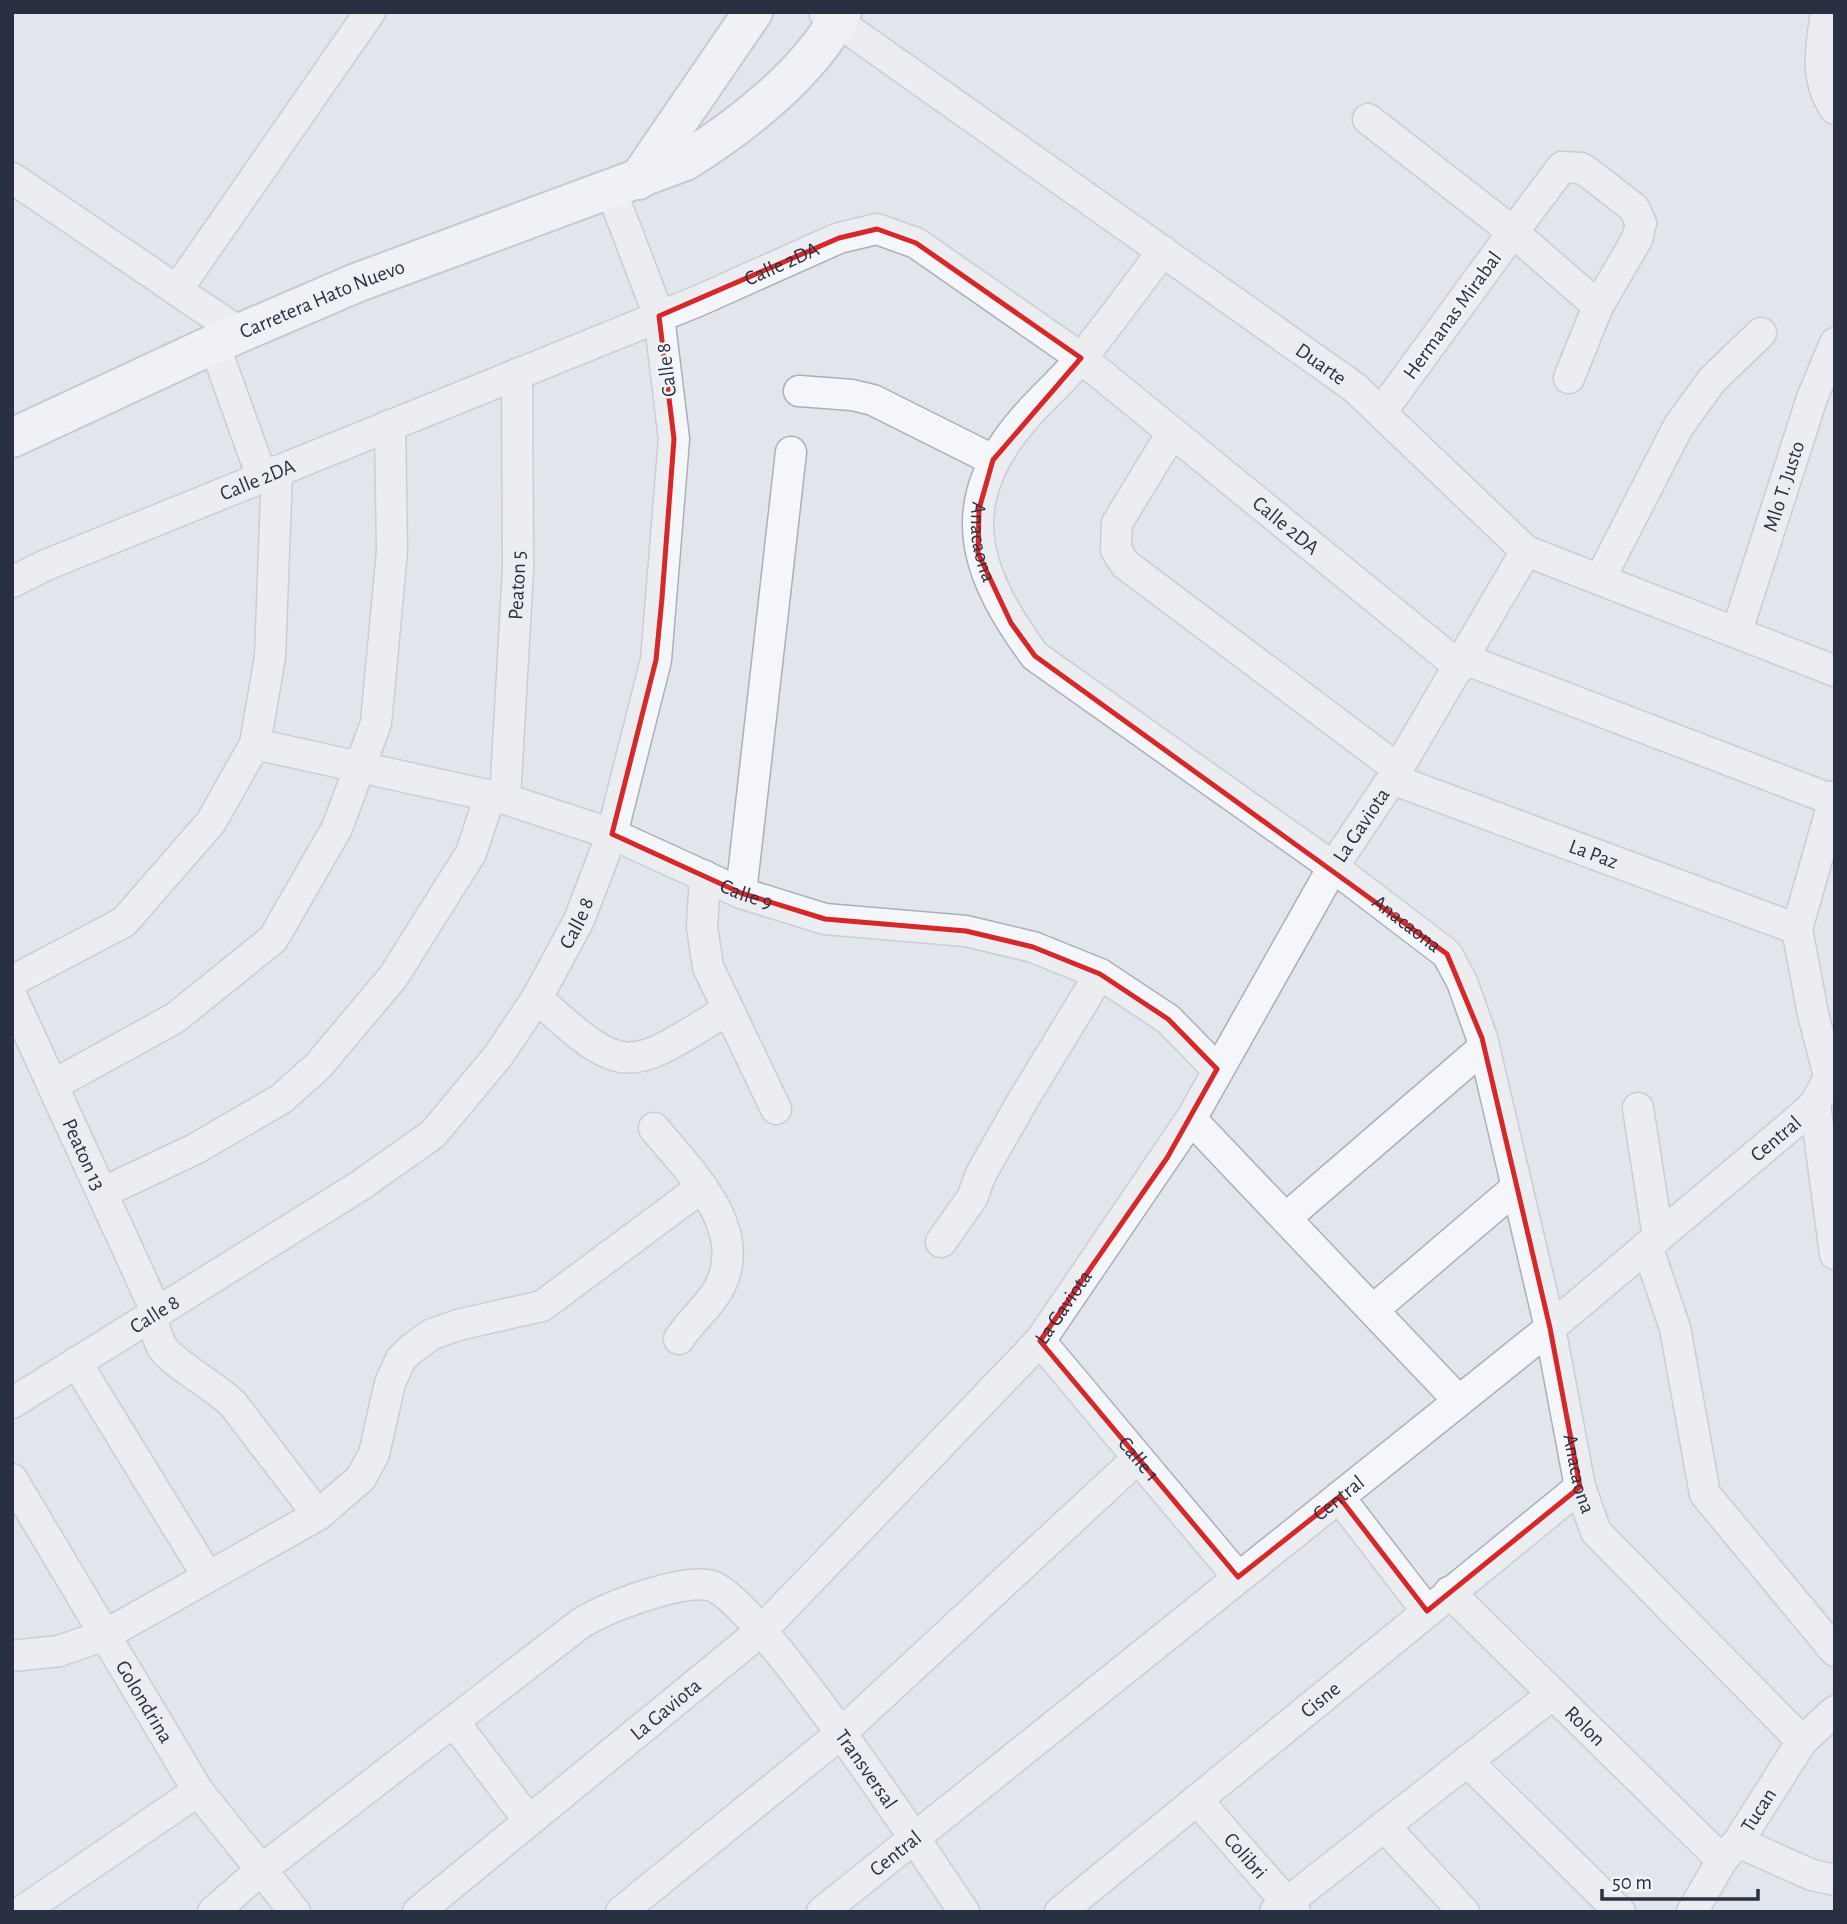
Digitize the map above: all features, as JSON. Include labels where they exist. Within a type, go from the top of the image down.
[{"type":"main road","points":[[625,185],[753,12]]},
{"type":"main road","name":"Carretera Hato Nuevo","points":[[12,438],[356,283],[685,161],[715,142],[773,94],[809,58],[834,15]]},
{"type":"street","points":[[177,290],[370,12]]},
{"type":"street","points":[[1826,12],[1819,65],[1821,82],[1835,109]]},
{"type":"street","name":"Duarte","points":[[834,15],[1354,387],[1526,551],[1835,671]]},
{"type":"street","name":"Hermanas Mirabal","points":[[1368,119],[1513,232],[1382,411]]},
{"type":"street","points":[[1569,378],[1598,306],[1640,230],[1641,223],[1634,208],[1590,174],[1580,168],[1562,167],[1513,232],[1598,306]]},
{"type":"street","points":[[12,178],[177,290],[227,339],[270,474],[270,657],[255,744],[211,822],[124,922],[12,981]]},
{"type":"street","name":"Calle 8","points":[[12,1403],[361,1185],[433,1134],[498,1056],[537,998],[579,920],[612,834],[656,660],[674,439],[659,316],[625,185]]},
{"type":"street","name":"Calle 2DA","points":[[12,582],[46,565],[659,316],[839,238],[877,229],[916,243],[1082,358],[1172,433],[1462,663],[1834,798]]},
{"type":"street","name":"Anacaona","points":[[1163,251],[1082,358],[1015,428],[993,460],[979,509],[978,553],[991,587],[1011,623],[1035,656],[1333,867],[1447,954],[1462,982],[1484,1047],[1550,1328],[1580,1487],[1596,1532],[1802,1741]]},
{"type":"street","points":[[1600,579],[1678,427],[1712,380],[1761,333]]},
{"type":"street","name":"Mlo T. Justo","points":[[1737,631],[1812,398],[1835,343]]},
{"type":"street","name":"Peaton 5","points":[[102,1193],[195,1149],[281,1098],[318,1066],[400,966],[471,853],[498,797],[518,569],[517,374]]},
{"type":"street","points":[[799,391],[852,394],[873,400],[993,460]]},
{"type":"street","points":[[53,1085],[174,1018],[273,939],[337,828],[376,723],[392,551],[390,425]]},
{"type":"street","name":"La Paz","points":[[1172,433],[1116,523],[1116,550],[1125,564],[1395,774],[1797,929]]},
{"type":"street","points":[[741,893],[791,452]]},
{"type":"street","name":"La Gaviota","points":[[418,1912],[762,1630],[1040,1341],[1191,1119],[1333,867],[1395,774],[1526,551]]},
{"type":"street","name":"Calle 9","points":[[255,744],[359,769],[498,797],[612,834],[741,893],[824,919],[966,931],[1033,947],[1100,974],[1168,1019],[1217,1069]]},
{"type":"street","points":[[1834,798],[1797,929],[1829,1092],[1835,1254]]},
{"type":"street","points":[[705,876],[702,927],[705,956],[727,1010],[776,1109]]},
{"type":"street","points":[[941,1242],[972,1198],[981,1174],[1023,1100],[1100,974]]},
{"type":"street","name":"Peaton 13","points":[[12,998],[102,1193],[153,1313],[163,1348],[180,1364],[217,1388],[233,1404],[281,1462],[318,1516]]},
{"type":"street","points":[[537,998],[583,1041],[616,1058],[637,1058],[661,1051],[727,1010]]},
{"type":"street","points":[[1286,1218],[1484,1047]]},
{"type":"street","name":"Central","points":[[822,1912],[1550,1328],[1829,1092]]},
{"type":"street","points":[[1637,1108],[1653,1242],[1675,1328],[1705,1494],[1835,1651]]},
{"type":"street","points":[[1191,1119],[1458,1400]]},
{"type":"street","points":[[654,1128],[702,1187],[722,1222],[728,1239],[728,1255],[719,1289],[679,1339]]},
{"type":"street","points":[[12,1656],[59,1651],[106,1635],[318,1516],[361,1478],[374,1454],[390,1383],[401,1359],[410,1350],[432,1334],[457,1325],[542,1306],[702,1187]]},
{"type":"street","points":[[1373,1310],[1517,1187]]},
{"type":"street","name":"Calle 1","points":[[1040,1341],[1238,1577]]},
{"type":"street","points":[[76,1362],[208,1577]]},
{"type":"street","points":[[621,1912],[839,1735],[1138,1458]]},
{"type":"street","name":"Golondrina","points":[[12,1479],[198,1791],[295,1912]]},
{"type":"street","name":"Cisne","points":[[1060,1912],[1580,1487]]},
{"type":"street","name":"Rolon","points":[[1339,1497],[1438,1602],[1553,1694],[1730,1851]]},
{"type":"street","name":"Transversal","points":[[454,1722],[581,1623],[605,1608],[692,1586],[710,1586],[723,1592],[762,1630],[914,1837],[964,1912]]},
{"type":"street","points":[[1286,1909],[1384,1826],[1553,1694]]},
{"type":"street","name":"Tucan","points":[[1692,1912],[1802,1741],[1835,1712]]},
{"type":"street","points":[[213,1912],[261,1870],[454,1722],[529,1821]]},
{"type":"street","points":[[1467,1761],[1620,1912]]},
{"type":"street","points":[[21,1912],[198,1791]]},
{"type":"street","name":"Colibri","points":[[1197,1800],[1286,1909]]},
{"type":"street","points":[[1384,1826],[1464,1912]]},
{"type":"street","points":[[1730,1851],[1835,1880]]},
{"type":"highlighted area","points":[[877,229],[916,243],[1081,358],[993,460],[979,509],[978,553],[1011,623],[1035,656],[1447,954],[1482,1038],[1550,1328],[1580,1487],[1427,1611],[1339,1497],[1238,1577],[1040,1341],[1167,1158],[1217,1069],[1168,1019],[1100,974],[1033,947],[966,931],[825,919],[741,893],[612,834],[656,660],[662,598],[674,439],[659,316],[839,238]]}]
